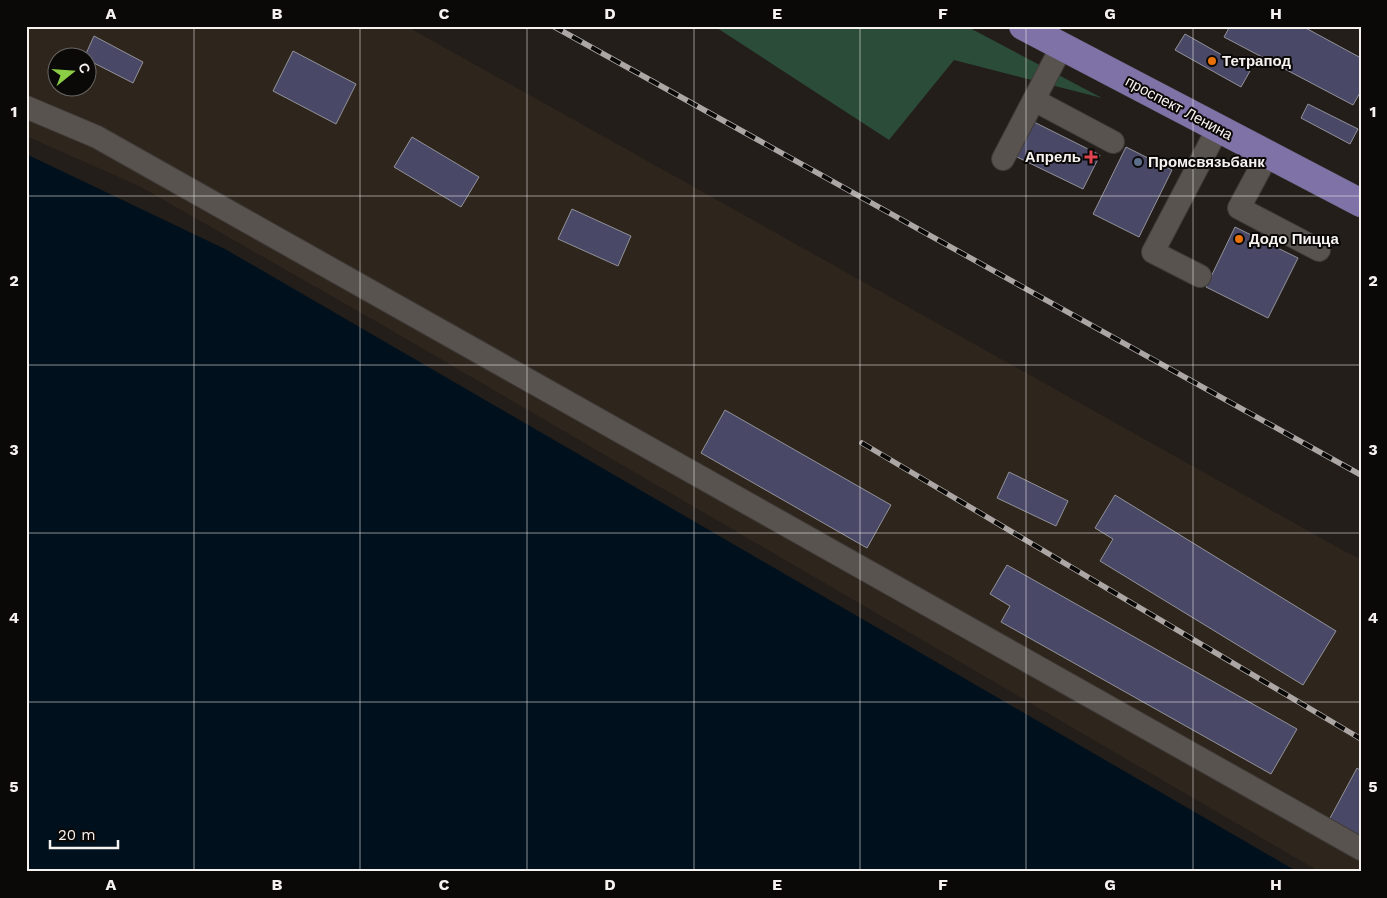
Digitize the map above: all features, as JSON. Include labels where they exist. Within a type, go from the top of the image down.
[{"type":"main road","name":"проспект Ленина","points":[[1023,26],[1361,203]]},
{"type":"lane","points":[[1003,159],[1062,46]]},
{"type":"lane","points":[[1034,100],[1113,142]]},
{"type":"lane","points":[[26,107],[97,138],[1361,849]]},
{"type":"lane","points":[[1200,276],[1153,252],[1218,128]]},
{"type":"lane","points":[[1268,154],[1240,208],[1319,250]]},
{"type":"shaded area","points":[[26,26],[406,26],[1361,559],[1361,872],[1320,872],[377,322],[139,186],[26,136]]},
{"type":"green space","points":[[714,26],[966,26],[1102,98],[954,60],[889,140]]},
{"type":"water","points":[[26,154],[225,249],[1298,872],[26,872]]},
{"type":"building","points":[[1230,26],[1302,26],[1361,58],[1361,91],[1353,105],[1224,37]]},
{"type":"building","points":[[1185,34],[1250,71],[1241,87],[1175,50]]},
{"type":"building","points":[[94,36],[143,62],[133,83],[98,65],[98,48],[89,48]]},
{"type":"building","points":[[293,51],[356,84],[336,124],[273,91]]},
{"type":"building","points":[[1308,104],[1358,129],[1350,144],[1301,118]]},
{"type":"building","points":[[1034,122],[1100,155],[1083,189],[1017,157]]},
{"type":"building","points":[[412,137],[479,177],[461,207],[394,167]]},
{"type":"building","points":[[1126,147],[1172,170],[1139,237],[1093,214]]},
{"type":"building","points":[[572,209],[631,236],[618,266],[558,239]]},
{"type":"building","points":[[1235,227],[1298,258],[1268,318],[1206,287]]},
{"type":"building","points":[[725,410],[891,505],[867,548],[701,453]]},
{"type":"building","points":[[1009,472],[1068,501],[1056,526],[997,498]]},
{"type":"building","points":[[1115,495],[1336,631],[1303,685],[1100,561],[1113,539],[1095,528]]},
{"type":"building","points":[[1007,565],[1297,729],[1271,774],[1001,622],[1010,606],[990,594]]},
{"type":"building","points":[[1357,768],[1361,771],[1361,837],[1329,820]]},
{"type":"railway","points":[[553,26],[1361,475]]},
{"type":"railway","points":[[862,443],[1361,739]]},
{"type":"place","name":"Тетрапод","points":[[1212,61]]},
{"type":"place","name":"Апрель","points":[[1091,157]]},
{"type":"place","name":"Промсвязьбанк","points":[[1138,162]]},
{"type":"place","name":"Додо Пицца","points":[[1239,239]]}]
